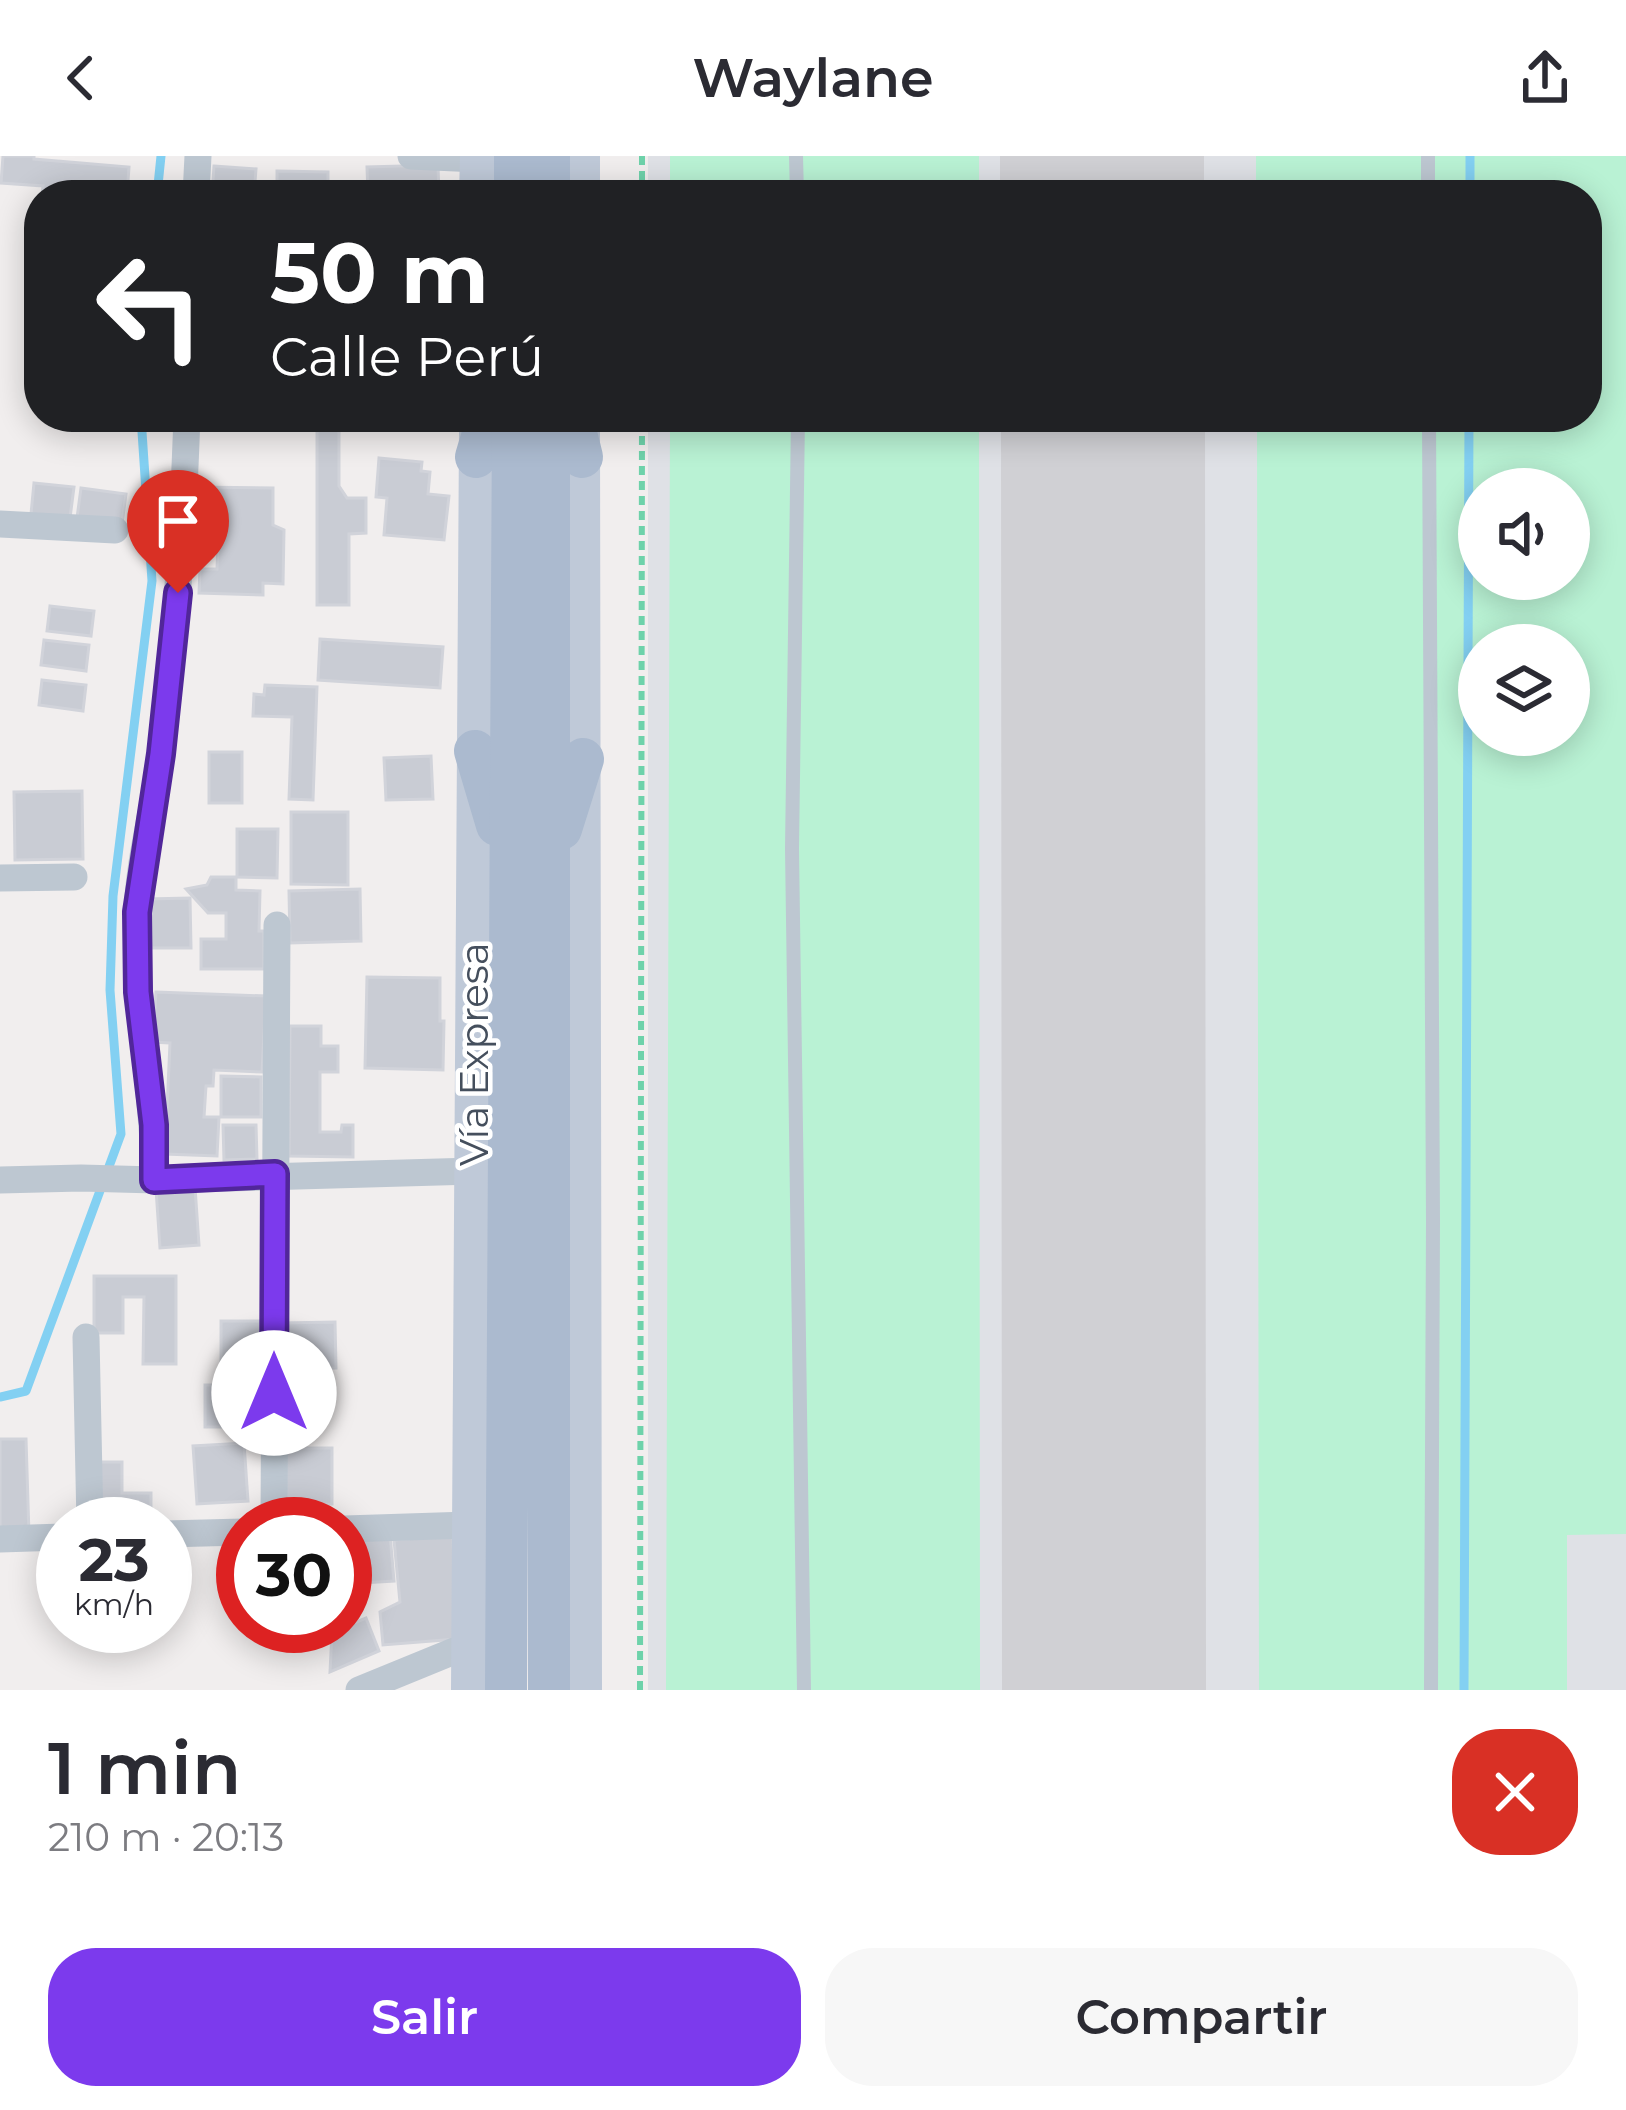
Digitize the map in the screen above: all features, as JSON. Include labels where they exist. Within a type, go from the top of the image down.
[{"type":"main road","name":"Vía Expresa","points":[[469,1690],[480,432]]},
{"type":"main road","name":"Vía Expresa","points":[[514,432],[549,1690]]},
{"type":"main road","name":"Vía Expresa","points":[[506,1690],[529,870],[548,432]]},
{"type":"main road","points":[[579,432],[584,1690]]},
{"type":"main road","points":[[476,751],[529,870]]},
{"type":"main road","points":[[529,870],[583,759]]},
{"type":"street","points":[[411,156],[487,166]]},
{"type":"street","points":[[154,1180],[154,1125],[138,992],[137,912],[174,632],[186,432]]},
{"type":"street","points":[[0,524],[115,530]]},
{"type":"street","points":[[0,878],[74,877]]},
{"type":"street","points":[[274,1497],[278,925]]},
{"type":"street","points":[[0,1180],[474,1171]]},
{"type":"street","points":[[86,1337],[89,1497]]},
{"type":"street","points":[[372,1527],[470,1525]]},
{"type":"street","points":[[0,1539],[36,1538]]},
{"type":"street","points":[[359,1690],[469,1645]]},
{"type":"lane","points":[[798,432],[792,849],[805,1690]]},
{"type":"lane","points":[[1430,432],[1431,1690]]},
{"type":"path","points":[[640,1690],[642,432]]},
{"type":"shaded area","points":[[648,156],[1626,156],[1626,1690],[648,1690],[648,432],[1602,432],[1602,180],[648,180]]},
{"type":"green space","points":[[670,156],[979,156],[979,180],[670,180]]},
{"type":"green space","points":[[1256,156],[1626,156],[1626,1534],[1567,1535],[1567,1690],[1259,1690],[1257,432],[1602,432],[1602,180],[1256,180]]},
{"type":"green space","points":[[670,432],[979,432],[980,1690],[666,1690]]},
{"type":"building","points":[[3,156],[129,167],[128,180],[1,183]]},
{"type":"building","points":[[438,165],[438,180],[367,180],[367,167]]},
{"type":"building","points":[[214,166],[256,169],[255,180],[213,180]]},
{"type":"building","points":[[277,171],[328,172],[328,180],[277,180]]},
{"type":"building","points":[[317,432],[339,432],[339,486],[347,498],[366,498],[366,533],[349,534],[349,605],[317,605]]},
{"type":"building","points":[[379,458],[422,462],[421,471],[430,472],[428,494],[449,496],[444,540],[384,535],[387,498],[376,497]]},
{"type":"building","points":[[34,483],[74,487],[70,518],[31,514]]},
{"type":"building","points":[[193,487],[273,488],[273,525],[284,530],[283,584],[263,583],[263,595],[199,593],[200,569],[217,569],[218,540],[192,528]]},
{"type":"building","points":[[81,488],[126,494],[122,524],[77,518]]},
{"type":"building","points":[[50,606],[94,611],[91,636],[47,631]]},
{"type":"building","points":[[320,639],[443,647],[440,688],[318,680]]},
{"type":"building","points":[[44,640],[89,645],[86,671],[41,665]]},
{"type":"building","points":[[42,680],[86,685],[83,711],[39,705]]},
{"type":"building","points":[[265,685],[317,687],[313,800],[289,799],[292,717],[253,716],[254,694],[264,695]]},
{"type":"building","points":[[209,752],[242,752],[242,803],[209,803]]},
{"type":"building","points":[[431,756],[433,799],[386,800],[384,758]]},
{"type":"building","points":[[82,791],[83,859],[15,860],[14,792]]},
{"type":"building","points":[[291,812],[348,812],[348,885],[291,884]]},
{"type":"building","points":[[237,829],[278,829],[277,878],[237,877]]},
{"type":"building","points":[[211,877],[236,877],[236,890],[260,891],[264,969],[201,969],[201,939],[226,939],[226,913],[208,913],[186,889],[207,885]]},
{"type":"building","points":[[360,889],[361,941],[290,943],[289,891]]},
{"type":"building","points":[[190,898],[191,948],[147,948],[147,899]]},
{"type":"building","points":[[367,977],[440,978],[443,1070],[365,1068]]},
{"type":"building","points":[[156,992],[266,996],[262,1072],[214,1070],[213,1086],[206,1086],[204,1117],[219,1117],[217,1156],[165,1154],[170,1043],[153,1042]]},
{"type":"building","points":[[290,1026],[321,1026],[321,1046],[338,1046],[338,1072],[320,1072],[320,1132],[341,1132],[342,1125],[353,1125],[353,1157],[289,1156]]},
{"type":"building","points":[[221,1076],[261,1077],[261,1117],[221,1117]]},
{"type":"building","points":[[223,1125],[256,1125],[257,1159],[224,1160]]},
{"type":"building","points":[[195,1187],[199,1245],[160,1248],[156,1189]]},
{"type":"building","points":[[94,1276],[176,1276],[176,1364],[143,1364],[144,1297],[123,1297],[123,1333],[94,1333]]},
{"type":"building","points":[[221,1321],[261,1321],[260,1380],[221,1380]]},
{"type":"building","points":[[335,1322],[336,1368],[282,1369],[281,1323]]},
{"type":"building","points":[[205,1385],[253,1385],[253,1427],[205,1427]]},
{"type":"building","points":[[0,1439],[26,1439],[29,1535],[0,1531]]},
{"type":"building","points":[[244,1443],[248,1497],[216,1497],[216,1503],[197,1504],[193,1446]]},
{"type":"building","points":[[286,1448],[332,1448],[332,1497],[286,1497]]},
{"type":"building","points":[[92,1462],[122,1462],[122,1493],[151,1493],[151,1497],[92,1497]]},
{"type":"building","points":[[390,1534],[394,1581],[372,1582],[372,1535]]},
{"type":"building","points":[[453,1535],[456,1639],[383,1645],[380,1612],[400,1602],[394,1540]]},
{"type":"building","points":[[372,1633],[379,1651],[330,1672],[331,1653],[372,1653]]},
{"type":"waterway","points":[[159,180],[161,156]]},
{"type":"waterway","points":[[1470,156],[1470,180]]},
{"type":"waterway","points":[[0,1397],[26,1391],[121,1134],[110,990],[113,896],[152,581],[142,432]]},
{"type":"waterway","points":[[1464,1690],[1469,432]]},
{"type":"runway","points":[[1102,156],[1102,180]]},
{"type":"runway","points":[[1103,432],[1104,1690]]},
{"type":"route","points":[[178,593],[161,754],[137,912],[138,992],[154,1125],[154,1180],[275,1174],[274,1393]]}]
